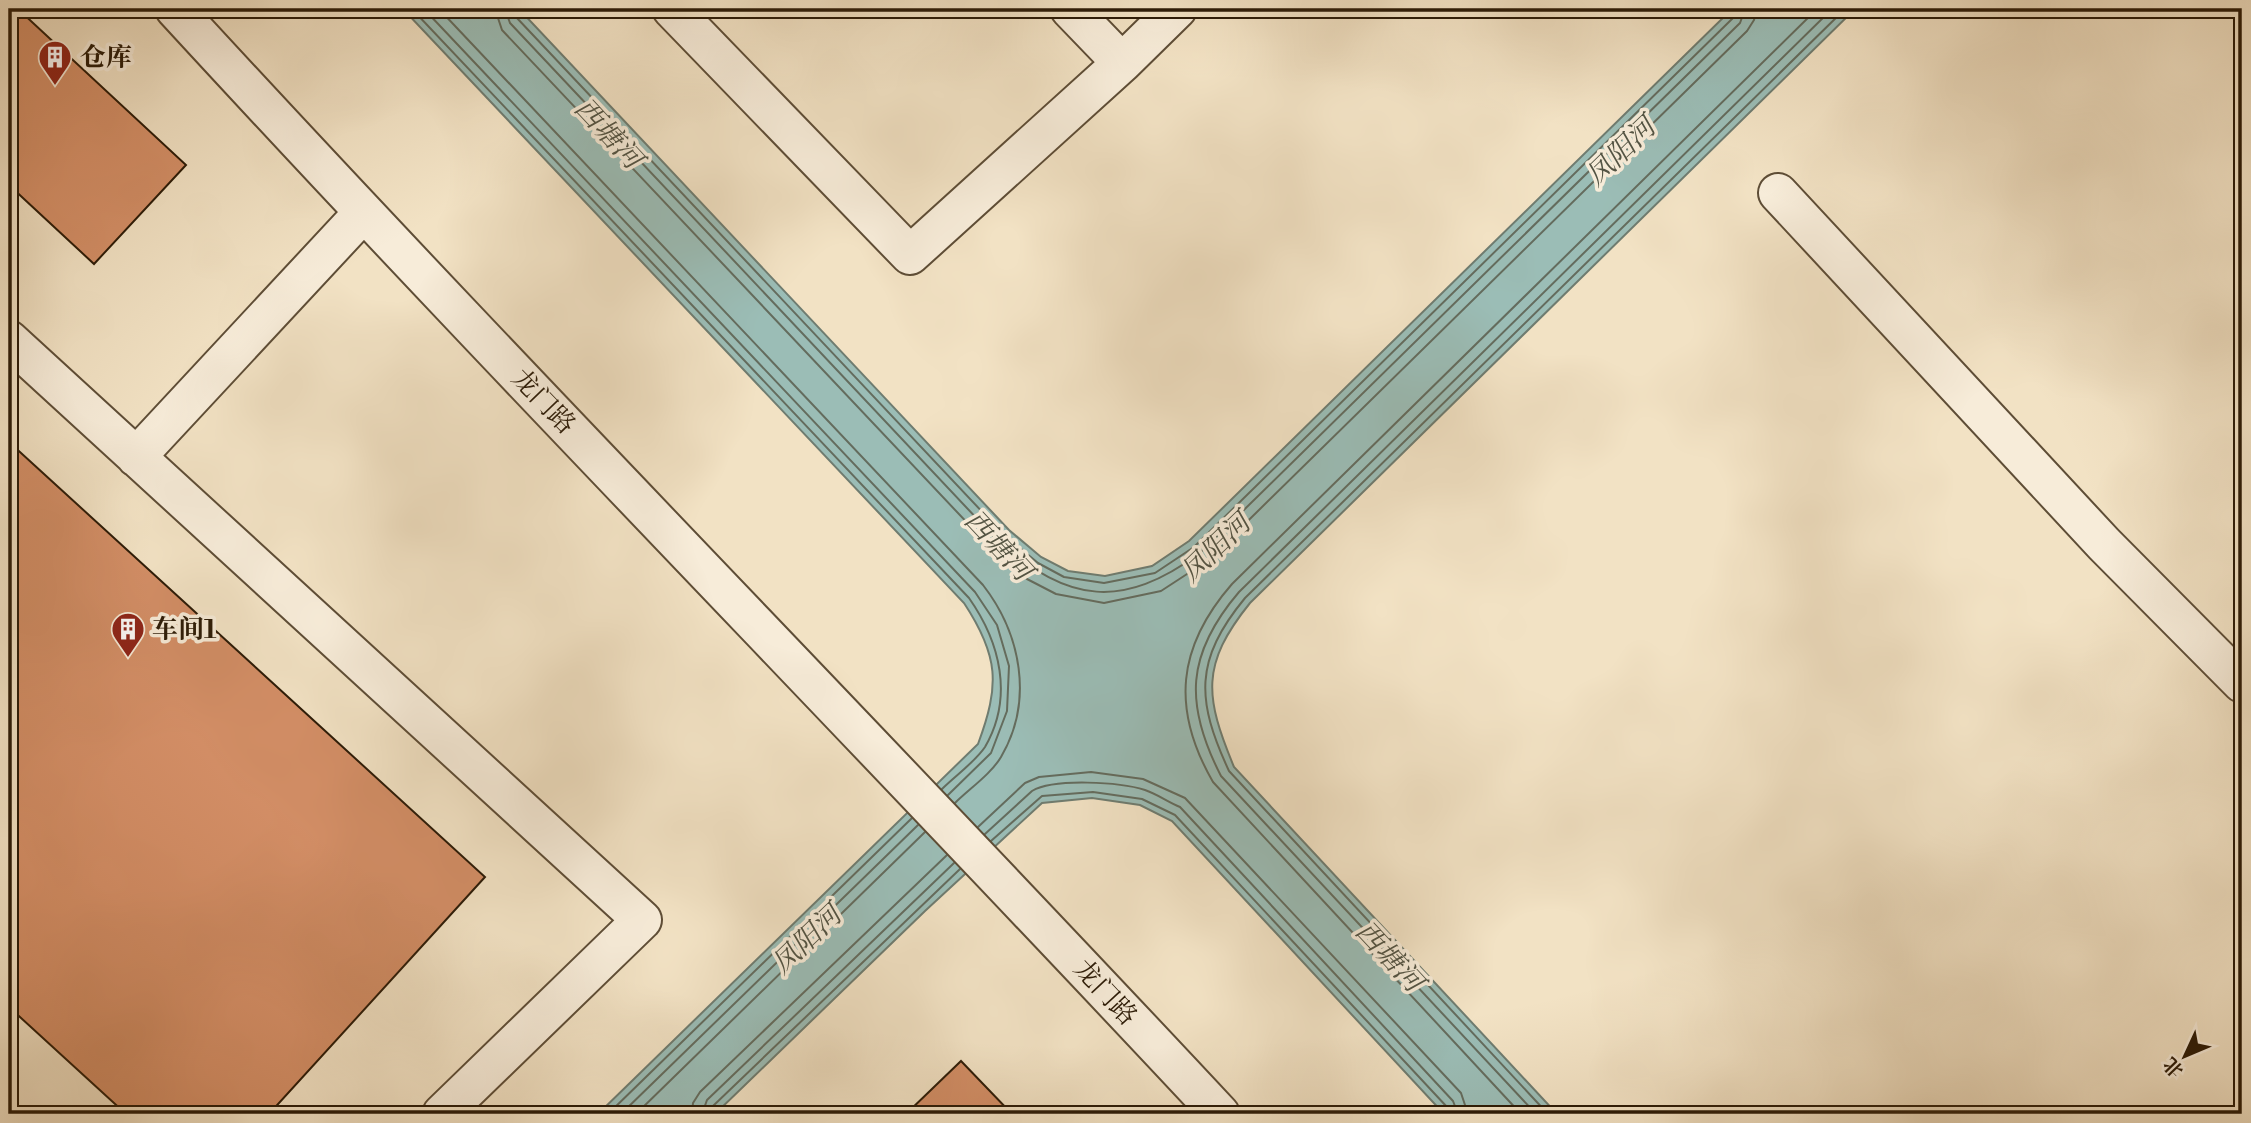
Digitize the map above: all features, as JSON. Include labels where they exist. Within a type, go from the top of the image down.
[{"type":"street","name":"龙门路","points":[[175,9],[363,213],[917,790],[1220,1114]]},
{"type":"street","points":[[672,9],[910,254],[1122,63],[1177,9]]},
{"type":"street","points":[[1070,9],[1122,63]]},
{"type":"street","points":[[1778,193],[2104,544],[2242,683]]},
{"type":"street","points":[[136,457],[363,213]]},
{"type":"street","points":[[9,340],[642,920],[442,1114]]},
{"type":"water","points":[[403,9],[519,9],[1009,530],[1041,557],[1068,571],[1105,576],[1152,566],[1189,541],[1732,9],[1855,9],[1250,603],[1222,645],[1215,664],[1213,701],[1217,721],[1234,767],[1557,1114],[1444,1114],[1172,821],[1140,805],[1092,798],[1042,803],[925,911],[715,1114],[598,1114],[978,744],[990,705],[990,655],[976,622],[964,603]]},
{"type":"building","name":"仓库","points":[[9,9],[18,9],[186,165],[94,264],[9,185]]},
{"type":"building","name":"车间1","points":[[9,442],[485,877],[269,1114],[126,1114],[9,1007]]},
{"type":"building","points":[[961,1061],[1012,1114],[906,1114]]},
{"type":"place","name":"仓库","points":[[55,87]]},
{"type":"place","name":"车间1","points":[[128,659]]},
{"type":"water label","name":"西塘河","points":[[609,133]]},
{"type":"water label","name":"凤阳河","points":[[1620,151]]},
{"type":"water label","name":"西塘河","points":[[999,545]]},
{"type":"water label","name":"凤阳河","points":[[1215,547]]},
{"type":"water label","name":"凤阳河","points":[[806,939]]},
{"type":"water label","name":"西塘河","points":[[1390,956]]}]
